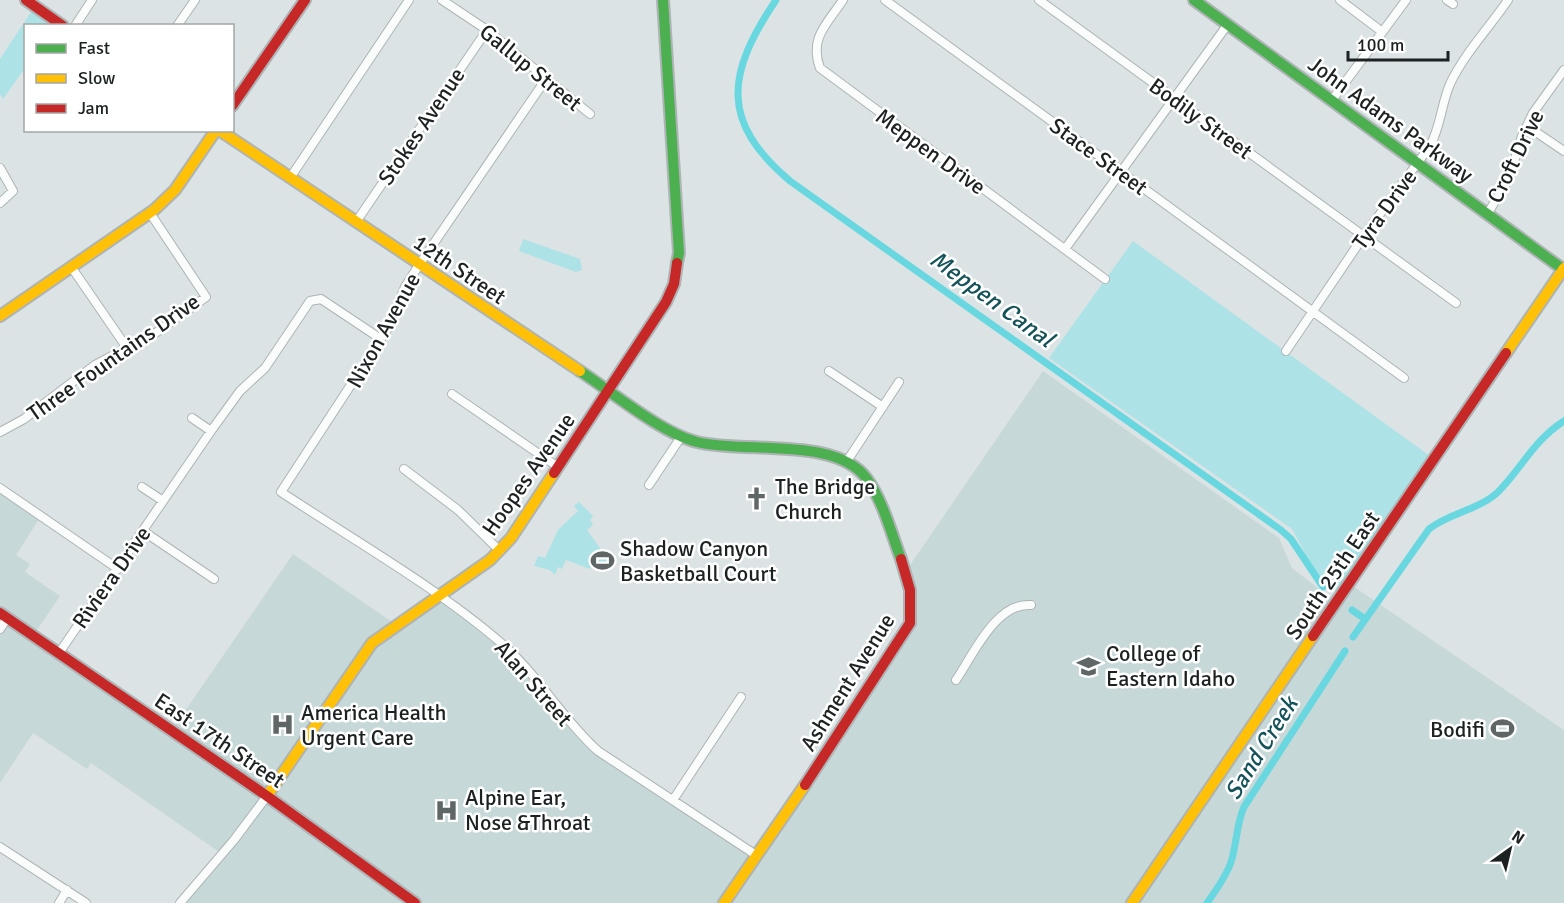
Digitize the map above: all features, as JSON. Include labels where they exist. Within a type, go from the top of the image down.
[{"type":"street","points":[[26,0],[60,24]]},
{"type":"street","points":[[76,24],[92,0]]},
{"type":"street","points":[[178,24],[195,0]]},
{"type":"street","points":[[234,103],[305,0]]},
{"type":"street","points":[[290,178],[409,0]]},
{"type":"street","name":"Gallup Street","points":[[442,0],[487,30],[590,114]]},
{"type":"street","name":"Hoopes Avenue","points":[[180,903],[234,840],[267,796],[372,643],[500,550],[609,392],[666,302],[678,271],[679,253],[663,0]]},
{"type":"street","name":"Meppen Drive","points":[[843,0],[816,41],[814,49],[820,68],[1105,279]]},
{"type":"street","name":"Stace Street","points":[[885,0],[1404,378]]},
{"type":"street","name":"Bodily Street","points":[[1039,0],[1456,303]]},
{"type":"street","name":"John Adams Parkway","points":[[1194,0],[1564,269]]},
{"type":"street","points":[[1340,0],[1381,31]]},
{"type":"street","points":[[1332,100],[1406,0]]},
{"type":"street","name":"Tyra Drive","points":[[1286,351],[1363,237],[1435,138],[1445,98],[1457,71],[1508,0]]},
{"type":"street","points":[[1065,249],[1176,99],[1228,24]]},
{"type":"street","name":"Stokes Avenue","points":[[356,222],[487,30]]},
{"type":"street","name":"Croft Drive","points":[[1488,213],[1509,178],[1527,126],[1564,70]]},
{"type":"street","name":"Nixon Avenue","points":[[281,492],[381,339],[395,315],[405,287],[419,265],[546,79]]},
{"type":"street","points":[[1527,126],[1564,151]]},
{"type":"street","points":[[0,316],[150,213],[175,190],[216,132]]},
{"type":"street","name":"12th Street","points":[[220,132],[609,392],[681,437]]},
{"type":"street","points":[[0,168],[13,191],[0,203]]},
{"type":"street","name":"Three Fountains Drive","points":[[0,432],[30,414],[95,365],[157,332],[206,297],[150,213]]},
{"type":"street","points":[[72,268],[127,348]]},
{"type":"street","name":"South 25th East","points":[[1132,903],[1564,269]]},
{"type":"street","name":"Riviera Drive","points":[[58,653],[211,431],[240,391],[265,368],[310,301],[321,299],[381,339]]},
{"type":"street","points":[[829,371],[883,407]]},
{"type":"street","points":[[649,485],[681,437],[717,448],[827,455],[847,461],[900,382]]},
{"type":"street","points":[[452,394],[558,467]]},
{"type":"street","points":[[192,418],[211,431]]},
{"type":"street","name":"Ashment Avenue","points":[[724,903],[910,623],[913,593],[906,571],[868,482],[847,461]]},
{"type":"street","points":[[404,469],[458,510],[500,550]]},
{"type":"street","name":"Riviera Drive","points":[[142,487],[163,501]]},
{"type":"street","points":[[0,488],[118,569]]},
{"type":"street","name":"Alan Street","points":[[281,492],[502,643],[578,734],[598,751],[756,855]]},
{"type":"street","points":[[143,531],[214,579]]},
{"type":"street","points":[[956,680],[1004,611],[1017,605],[1030,605]]},
{"type":"street","points":[[0,629],[4,615]]},
{"type":"street","name":"East 17th Street","points":[[4,615],[267,796],[415,903]]},
{"type":"street","points":[[673,800],[741,697]]},
{"type":"street","points":[[0,847],[86,903]]},
{"type":"street","points":[[59,903],[68,890]]},
{"type":"shaded area","points":[[35,6],[55,24],[24,24],[24,69],[3,99],[0,94],[0,59]]},
{"type":"shaded area","points":[[523,239],[580,259],[582,270],[576,272],[519,251]]},
{"type":"shaded area","points":[[1133,241],[1434,459],[1342,596],[1317,575],[1292,529],[1049,358]]},
{"type":"shaded area","points":[[1043,371],[1279,538],[1292,568],[1333,600],[1350,584],[1564,730],[1564,903],[180,903],[222,854],[91,763],[87,769],[33,733],[0,783],[0,488],[41,516],[16,555],[30,564],[25,572],[60,596],[33,636],[172,730],[293,554],[395,624],[437,596],[502,643],[578,734],[756,856],[910,623],[906,571]]},
{"type":"shaded area","points":[[579,502],[593,516],[590,520],[593,525],[587,530],[602,551],[612,557],[602,572],[593,565],[590,569],[566,560],[562,569],[558,567],[555,575],[550,570],[534,566],[538,556],[545,558],[558,530],[578,511],[574,506]]},
{"type":"waterway","name":"Meppen Canal","points":[[776,0],[748,51],[740,74],[738,95],[741,117],[751,138],[767,159],[790,181],[1281,530],[1291,539],[1323,587]]},
{"type":"waterway","name":"Sand Creek","points":[[1353,637],[1429,529],[1482,503],[1498,492],[1544,437],[1564,421]]},
{"type":"waterway","points":[[1352,610],[1365,619]]},
{"type":"waterway","name":"Sand Creek","points":[[1207,903],[1229,868],[1244,807],[1345,651]]},
{"type":"traffic: fast","points":[[663,0],[679,253],[677,263]]},
{"type":"traffic: fast","points":[[1194,0],[1564,270]]},
{"type":"traffic: fast","points":[[580,371],[653,421],[697,442],[812,452],[834,457],[853,466],[873,488],[887,518],[901,559]]},
{"type":"traffic: slow","points":[[0,316],[154,210],[175,190],[215,132]]},
{"type":"traffic: slow","points":[[222,132],[580,371]]},
{"type":"traffic: slow","points":[[1506,353],[1564,268]]},
{"type":"traffic: slow","points":[[267,796],[372,643],[490,560],[511,538],[554,473]]},
{"type":"traffic: slow","points":[[1132,903],[1313,636]]},
{"type":"traffic: slow","points":[[724,903],[805,785]]},
{"type":"traffic: jam","points":[[26,0],[60,24]]},
{"type":"traffic: jam","points":[[234,103],[305,0]]},
{"type":"traffic: jam","points":[[554,473],[666,302],[674,284],[677,263]]},
{"type":"traffic: jam","points":[[1313,636],[1506,353]]},
{"type":"traffic: jam","points":[[805,785],[910,623],[910,590],[901,559]]},
{"type":"traffic: jam","points":[[0,613],[267,796],[415,903]]},
{"type":"place","name":"The Bridge Church","points":[[757,499]]},
{"type":"place","name":"Shadow Canyon Basketball Court","points":[[602,561]]},
{"type":"place","name":"College of Eastern Idaho","points":[[1088,666]]},
{"type":"place","name":"America Health Urgent Care","points":[[283,725]]},
{"type":"place","name":"Bodifi","points":[[1503,729]]},
{"type":"place","name":"Alpine Ear, Nose &Throat","points":[[447,810]]}]
